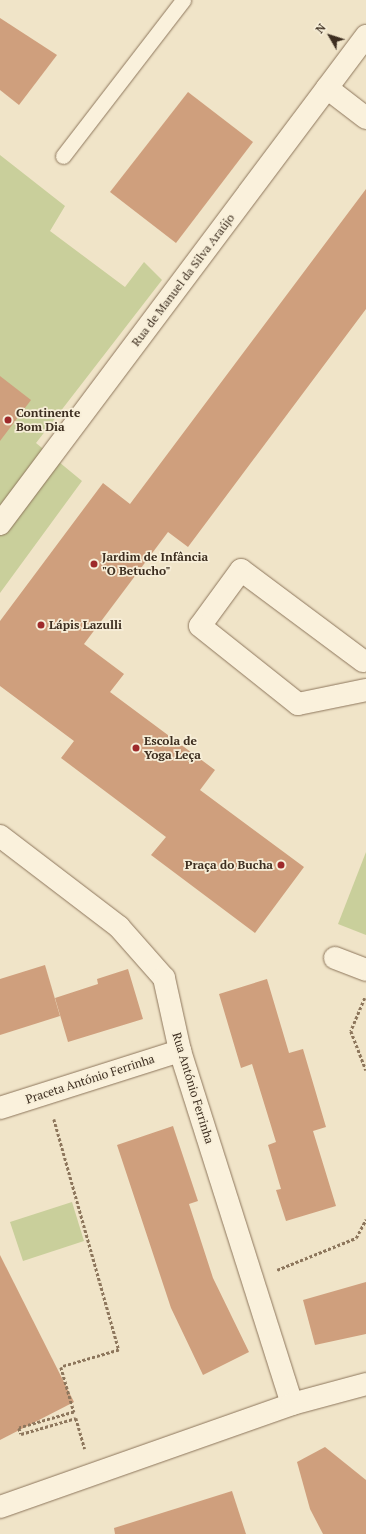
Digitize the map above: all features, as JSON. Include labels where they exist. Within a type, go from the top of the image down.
[{"type":"street","name":"Rua de Manuel da Silva Araújo","points":[[0,524],[366,36]]},
{"type":"street","points":[[327,88],[366,118]]},
{"type":"street","points":[[241,570],[365,658],[366,689],[298,704],[200,626],[241,570]]},
{"type":"street","name":"Rua António Ferrinha","points":[[0,836],[119,927],[164,978],[180,1051],[292,1404]]},
{"type":"street","points":[[336,958],[366,970]]},
{"type":"street","name":"Praceta António Ferrinha","points":[[0,1108],[180,1051]]},
{"type":"street","points":[[0,1507],[292,1404],[366,1384]]},
{"type":"lane","points":[[63,156],[183,0]]},
{"type":"path","points":[[366,995],[351,1031],[366,1070]]},
{"type":"path","points":[[47,1093],[119,1350],[61,1367],[74,1412],[19,1428],[21,1434],[76,1418],[92,1475]]},
{"type":"path","points":[[253,1280],[356,1238],[366,1219]]},
{"type":"green space","points":[[0,155],[65,206],[50,231],[125,287],[144,262],[162,280],[36,443],[82,481],[0,593]]},
{"type":"green space","points":[[366,852],[366,935],[338,924]]},
{"type":"green space","points":[[72,1202],[84,1241],[23,1261],[10,1222]]},
{"type":"building","points":[[0,18],[57,55],[19,105],[0,90]]},
{"type":"building","points":[[188,92],[253,142],[176,243],[110,192]]},
{"type":"building","points":[[366,189],[366,309],[188,547],[168,532],[84,644],[124,674],[110,692],[215,770],[200,790],[304,867],[255,933],[151,855],[166,837],[61,758],[74,741],[0,686],[0,621],[103,483],[130,504]]},
{"type":"building","name":"Continente Bom Dia","points":[[0,376],[31,400],[0,441]]},
{"type":"building","points":[[45,965],[60,1016],[0,1035],[0,979]]},
{"type":"building","points":[[128,969],[143,1019],[68,1042],[55,998],[98,984],[97,979]]},
{"type":"building","points":[[267,979],[289,1053],[303,1049],[326,1127],[313,1131],[336,1206],[286,1221],[276,1190],[281,1189],[268,1145],[276,1142],[252,1064],[241,1068],[219,994]]},
{"type":"building","points":[[173,1126],[198,1201],[189,1204],[213,1278],[249,1352],[203,1375],[171,1308],[117,1145]]},
{"type":"building","points":[[0,1255],[74,1402],[0,1440]]},
{"type":"building","points":[[366,1282],[366,1334],[315,1345],[303,1300]]},
{"type":"building","points":[[325,1447],[366,1480],[366,1534],[323,1534],[310,1509],[297,1462]]},
{"type":"building","points":[[232,1491],[246,1534],[115,1534],[114,1528]]},
{"type":"place","name":"Continente Bom Dia","points":[[8,420]]},
{"type":"place","name":"Jardim de Infância \"O Betucho\"","points":[[94,564]]},
{"type":"place","name":"Lápis Lazulli","points":[[41,625]]},
{"type":"place","name":"Escola de Yoga Leça","points":[[136,748]]},
{"type":"place","name":"Praça do Bucha","points":[[281,865]]}]
